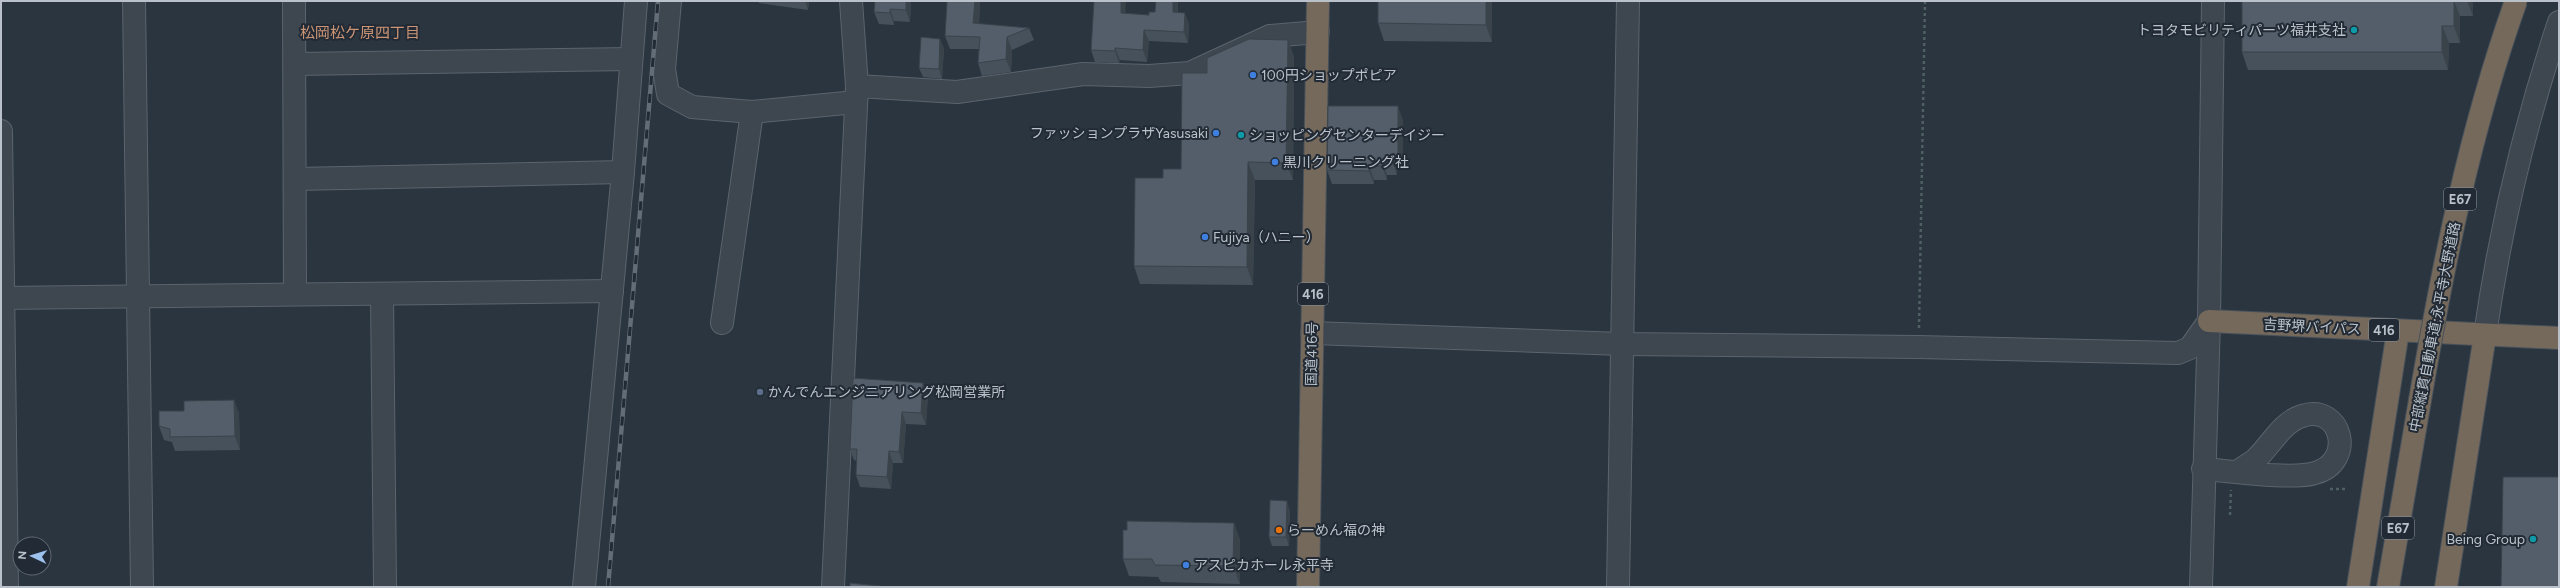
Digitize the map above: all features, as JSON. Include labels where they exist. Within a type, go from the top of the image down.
[{"type":"highway","name":"国道416号","points":[[1308,587],[1318,1]]},
{"type":"highway","name":"中部縦貫自動車道;永平寺大野道路","points":[[2388,587],[2435,315],[2469,159],[2488,89],[2516,1]]},
{"type":"highway","name":"吉野堺バイパス","points":[[2209,321],[2559,338]]},
{"type":"highway","points":[[2358,587],[2398,331]]},
{"type":"highway","points":[[2446,587],[2485,335]]},
{"type":"highway","name":"中部縦貫自動車道;永平寺大野道路","points":[[2396,587],[2409,468]]},
{"type":"street","points":[[134,1],[142,587]]},
{"type":"street","points":[[294,1],[296,179],[295,294]]},
{"type":"street","points":[[584,587],[623,172],[636,1]]},
{"type":"street","points":[[670,1],[664,68],[668,94],[692,107],[752,112],[856,94],[957,92],[1083,74],[1149,76],[1190,73],[1270,36],[1318,32]]},
{"type":"street","points":[[833,587],[856,94],[851,1]]},
{"type":"street","points":[[1618,587],[1628,1]]},
{"type":"street","points":[[2201,587],[2203,469],[2209,321],[2213,1]]},
{"type":"street","points":[[2485,335],[2494,266],[2509,196],[2559,22]]},
{"type":"street","points":[[295,64],[631,59]]},
{"type":"street","points":[[722,323],[752,112]]},
{"type":"street","points":[[1,130],[2,298],[7,587]]},
{"type":"street","points":[[296,179],[623,172]]},
{"type":"street","points":[[2,298],[612,290]]},
{"type":"street","points":[[382,294],[385,587]]},
{"type":"street","points":[[1312,333],[1622,344],[1918,347],[2182,353],[2190,348],[2209,321]]},
{"type":"street","points":[[2203,469],[2235,478]]},
{"type":"path","points":[[1918,347],[1925,1]]},
{"type":"path","points":[[2230,515],[2235,478]]},
{"type":"building","points":[[875,1],[906,1],[906,10],[890,9],[890,13],[874,12]]},
{"type":"building","points":[[947,1],[975,1],[973,23],[1029,28],[1007,37],[1006,59],[978,63],[980,37],[945,36]]},
{"type":"building","points":[[1094,1],[1121,1],[1121,13],[1149,15],[1149,12],[1155,12],[1156,1],[1173,1],[1173,12],[1185,13],[1184,32],[1144,30],[1143,50],[1115,48],[1115,51],[1091,50]]},
{"type":"building","points":[[1378,1],[1486,1],[1486,25],[1378,23]]},
{"type":"building","name":"トヨタモビリティパーツ福井支社","points":[[2242,1],[2454,1],[2454,26],[2442,26],[2442,52],[2242,52]]},
{"type":"building","points":[[921,37],[940,39],[939,69],[919,68]]},
{"type":"building","name":"ショッピングセンターデイジー","points":[[1249,39],[1288,40],[1286,163],[1248,162],[1247,267],[1134,266],[1135,178],[1163,178],[1163,169],[1181,169],[1182,73],[1207,73],[1207,58]]},
{"type":"building","points":[[1328,106],[1398,106],[1398,156],[1392,155],[1392,161],[1382,161],[1382,166],[1369,166],[1369,171],[1327,170]]},
{"type":"building","points":[[853,378],[923,383],[921,413],[902,412],[899,452],[889,451],[887,477],[856,475],[857,449],[850,449]]},
{"type":"building","points":[[234,400],[235,436],[170,437],[170,429],[159,426],[159,411],[184,411],[184,401]]},
{"type":"building","name":"Being Group","points":[[2503,477],[2559,477],[2559,587],[2501,587]]},
{"type":"building","points":[[1270,500],[1287,501],[1286,537],[1269,537]]},
{"type":"building","points":[[1127,521],[1234,523],[1233,566],[1155,565],[1152,559],[1123,559],[1123,530],[1127,530]]},
{"type":"building","points":[[850,583],[880,586],[880,587],[850,587]]},
{"type":"railway","points":[[608,587],[658,1]]},
{"type":"place","name":"トヨタモビリティパーツ福井支社","points":[[2354,30]]},
{"type":"place","name":"100円ショップポピア","points":[[1253,75]]},
{"type":"place","name":"ファッションプラザYasusaki","points":[[1216,133]]},
{"type":"place","name":"ショッピングセンターデイジー","points":[[1241,135]]},
{"type":"place","name":"黒川クリーニング社","points":[[1275,162]]},
{"type":"place","name":"Fujiya（ハニー）","points":[[1205,237]]},
{"type":"place","name":"かんでんエンジニアリング松岡営業所","points":[[760,392]]},
{"type":"place","name":"らーめん福の神","points":[[1279,530]]},
{"type":"place","name":"Being Group","points":[[2533,539]]},
{"type":"place","name":"アスピカホール永平寺","points":[[1186,565]]},
{"type":"district","name":"松岡松ケ原四丁目","points":[[360,33]]}]
